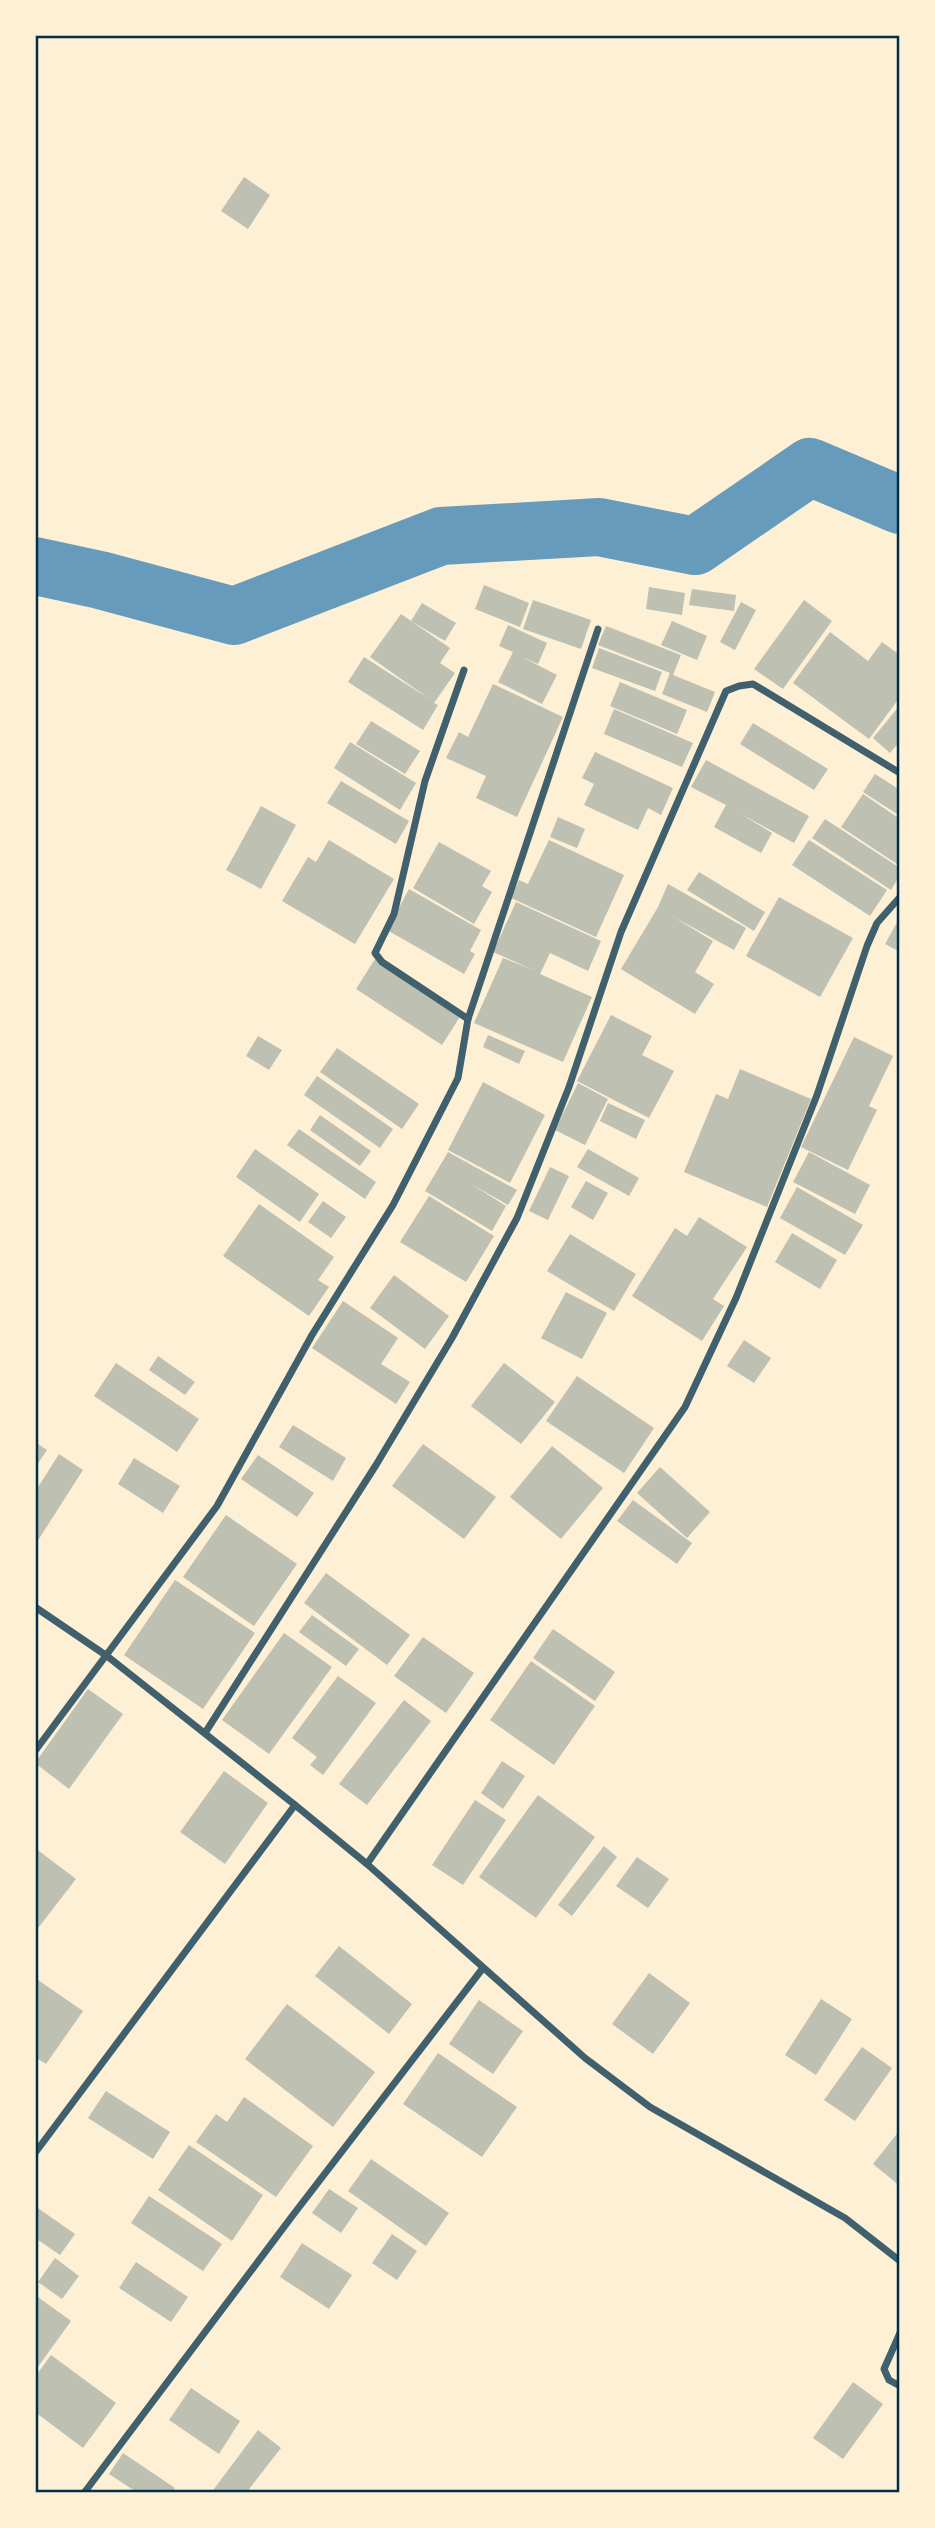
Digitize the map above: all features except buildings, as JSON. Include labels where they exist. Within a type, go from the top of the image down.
[{"type":"street","points":[[35,1751],[217,1506],[312,1335],[393,1205],[458,1078],[468,1019],[598,629]]},
{"type":"street","points":[[464,670],[425,781],[394,914],[376,953],[382,962],[468,1019]]},
{"type":"street","points":[[205,1733],[376,1465],[452,1338],[517,1218],[569,1087],[621,932],[726,691],[753,684],[900,773]]},
{"type":"street","points":[[367,1864],[685,1407],[736,1298],[817,1095],[867,946],[877,923],[900,897]]},
{"type":"street","points":[[35,1607],[107,1656],[367,1864],[585,2058],[650,2107],[845,2218],[900,2262]]},
{"type":"street","points":[[35,2153],[295,1805]]},
{"type":"street","points":[[84,2493],[483,1968]]},
{"type":"street","points":[[900,2333],[884,2369],[890,2379],[900,2386]]},
{"type":"waterway","points":[[35,566],[100,580],[234,616],[441,536],[599,527],[695,546],[810,467],[900,505]]}]
